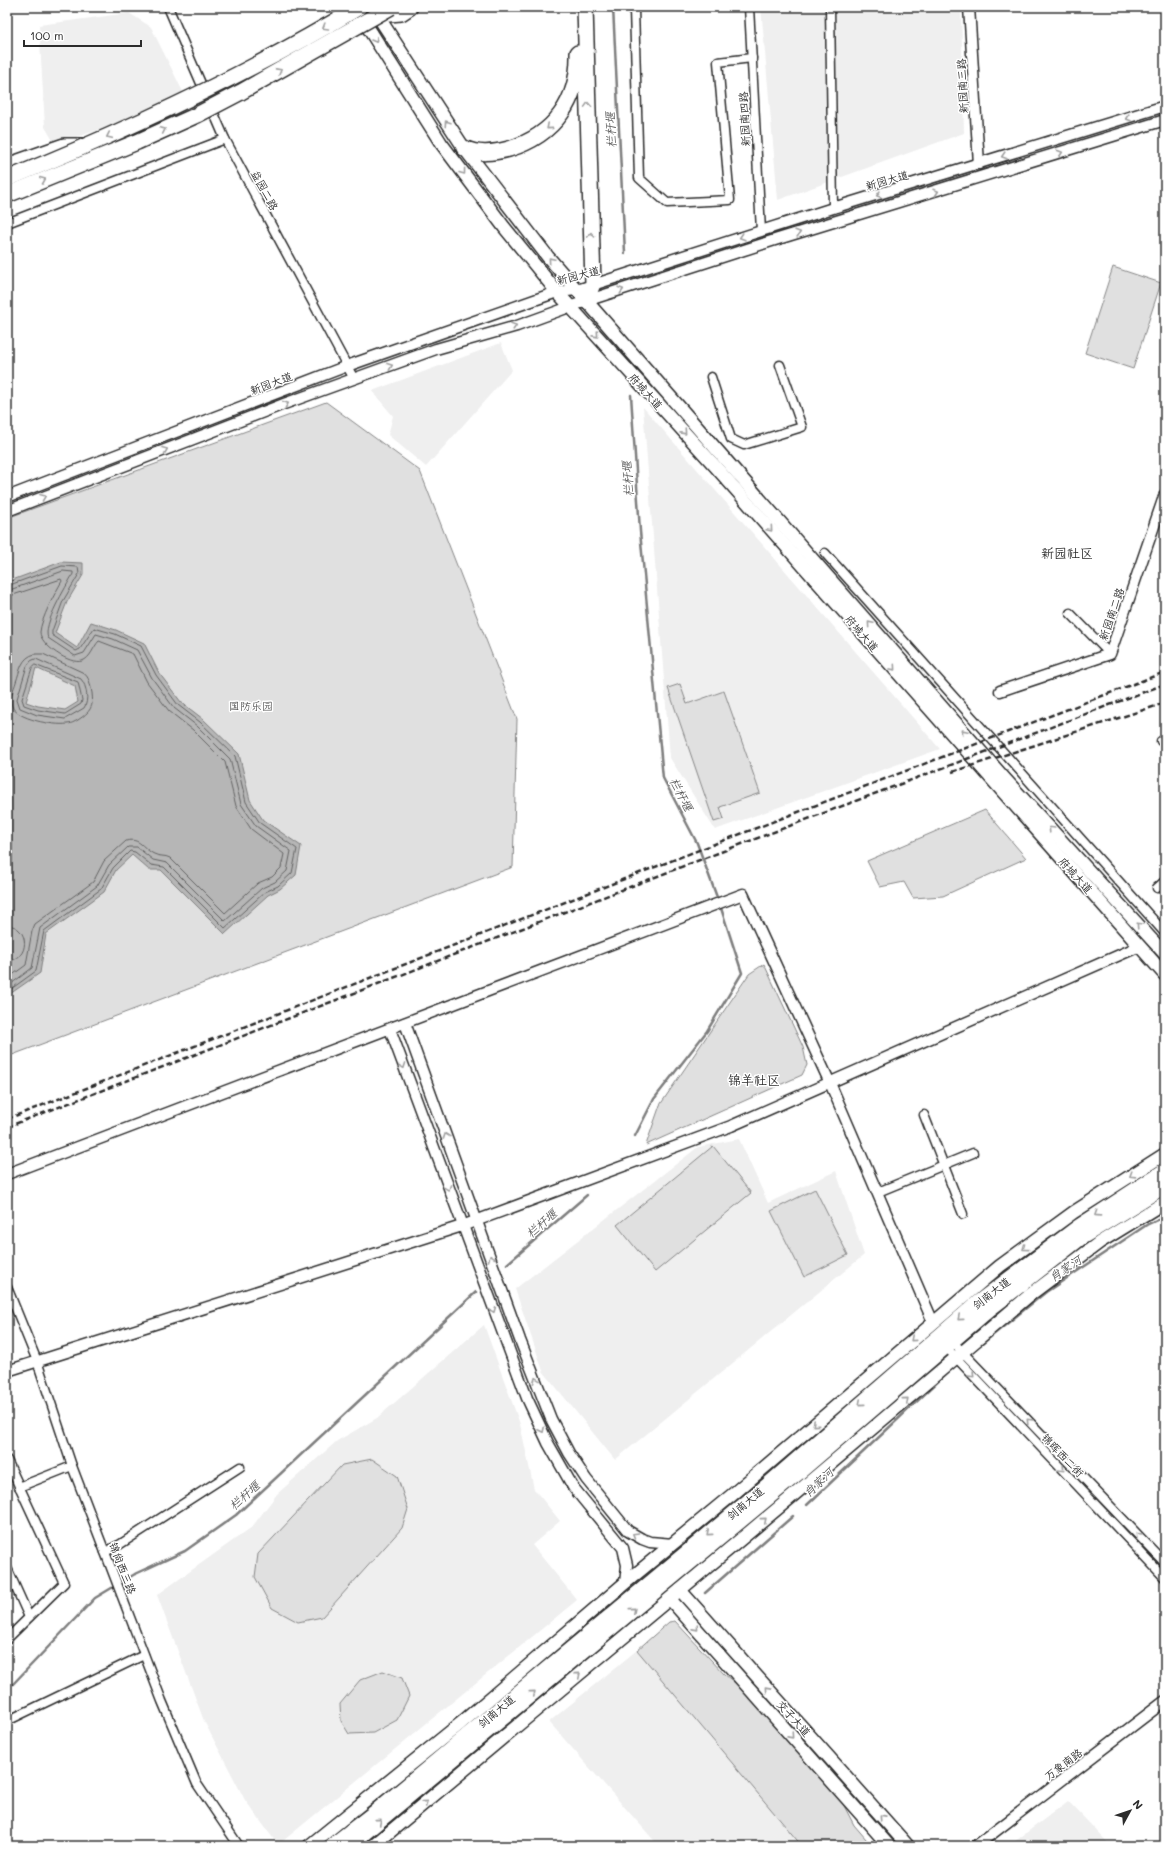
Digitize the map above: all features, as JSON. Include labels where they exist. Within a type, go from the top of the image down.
[{"type":"highway","points":[[7,179],[89,146],[229,80],[313,35],[359,7]]},
{"type":"highway","points":[[7,195],[137,142],[197,115],[241,92],[375,11],[390,7]]},
{"type":"highway","points":[[375,11],[401,13],[410,7]]},
{"type":"highway","points":[[464,148],[471,151],[488,153],[521,145],[542,133],[559,118],[571,95],[577,68],[576,7]]},
{"type":"highway","points":[[581,295],[593,284],[585,7]]},
{"type":"highway","points":[[7,166],[64,146],[89,146]]},
{"type":"highway","name":"剑南大道","points":[[331,1846],[376,1811],[1078,1226],[1165,1170]]},
{"type":"highway","name":"剑南大道","points":[[349,1846],[802,1470],[949,1344],[984,1305],[1081,1238],[1165,1186]]},
{"type":"main road","name":"府城大道","points":[[355,7],[441,143],[504,227],[557,292],[720,472],[1165,975]]},
{"type":"main road","name":"府城大道","points":[[375,11],[464,148],[543,251],[1004,778],[1165,954]]},
{"type":"main road","points":[[309,1846],[460,1724],[625,1583],[732,1495],[1000,1266],[1074,1212],[1165,1154]]},
{"type":"main road","points":[[373,1846],[670,1599],[1031,1294],[1100,1242],[1165,1202]]},
{"type":"main road","points":[[984,1305],[1000,1266]]},
{"type":"main road","points":[[984,1305],[1031,1294]]},
{"type":"main road","points":[[789,1499],[802,1470]]},
{"type":"main road","points":[[732,1495],[765,1487]]},
{"type":"main road","name":"交子大道","points":[[680,1590],[908,1846]]},
{"type":"main road","name":"交子大道","points":[[670,1599],[889,1846]]},
{"type":"main road","points":[[344,1817],[376,1811]]},
{"type":"street","name":"益园二路","points":[[168,7],[225,139],[354,379]]},
{"type":"street","name":"新园南四路","points":[[749,7],[761,231]]},
{"type":"street","points":[[830,7],[833,208]]},
{"type":"street","name":"新园南三路","points":[[969,7],[979,164]]},
{"type":"street","points":[[634,9],[639,178],[667,203],[730,200],[718,62],[752,58]]},
{"type":"street","name":"新园大道","points":[[593,284],[833,208],[1165,106]]},
{"type":"street","name":"新园大道","points":[[7,497],[348,366],[557,292],[581,295],[815,228],[1165,120]]},
{"type":"street","points":[[7,223],[225,139]]},
{"type":"street","name":"新园大道","points":[[7,511],[436,349],[517,326],[570,306],[581,295]]},
{"type":"street","points":[[711,376],[731,440],[744,445],[802,427],[780,365]]},
{"type":"street","name":"新园南二路","points":[[1000,691],[1110,654],[1165,494]]},
{"type":"street","points":[[825,553],[1165,933]]},
{"type":"street","points":[[1070,613],[1110,654]]},
{"type":"street","points":[[1157,888],[1165,881]]},
{"type":"street","points":[[7,1174],[743,894],[830,1083],[933,1322]]},
{"type":"street","points":[[7,1371],[462,1226],[731,1126],[1140,946]]},
{"type":"street","points":[[405,1023],[543,1400],[569,1453],[586,1479],[628,1531],[646,1540],[672,1544]]},
{"type":"street","points":[[390,1029],[527,1398],[548,1444],[573,1487],[623,1548],[627,1565],[625,1583]]},
{"type":"street","points":[[924,1115],[963,1214]]},
{"type":"street","points":[[878,1192],[973,1153]]},
{"type":"street","name":"锦尚西三路","points":[[7,1287],[37,1361],[72,1466],[144,1655],[197,1784],[239,1846]]},
{"type":"street","name":"锦晖西二街","points":[[949,1344],[1165,1578]]},
{"type":"street","name":"锦晖西二街","points":[[959,1355],[1165,1563]]},
{"type":"street","points":[[7,1460],[64,1584],[7,1638]]},
{"type":"street","points":[[19,1487],[72,1466]]},
{"type":"street","points":[[105,1552],[119,1545],[240,1467]]},
{"type":"street","points":[[7,1568],[29,1617]]},
{"type":"street","points":[[7,1721],[144,1655]]},
{"type":"street","name":"万象南路","points":[[976,1846],[1165,1701]]},
{"type":"shaded area","points":[[761,7],[961,7],[964,133],[778,200]]},
{"type":"shaded area","points":[[129,13],[151,27],[184,94],[120,123],[55,144],[45,127],[39,25]]},
{"type":"shaded area","points":[[501,343],[512,370],[426,467],[388,435],[393,416],[372,391]]},
{"type":"shaded area","points":[[643,407],[940,749],[715,830],[670,758]]},
{"type":"shaded area","points":[[739,1139],[768,1203],[836,1171],[864,1255],[615,1460],[543,1371],[515,1289],[698,1147]]},
{"type":"shaded area","points":[[484,1325],[520,1424],[534,1489],[560,1521],[532,1545],[577,1600],[278,1845],[245,1800],[204,1721],[157,1595],[252,1527],[277,1494],[337,1441],[377,1418]]},
{"type":"shaded area","points":[[637,1650],[802,1846],[659,1846],[549,1722]]},
{"type":"shaded area","points":[[1068,1801],[1111,1846],[1009,1846]]},
{"type":"green space","points":[[1113,267],[1161,283],[1133,369],[1085,353]]},
{"type":"green space","name":"国防乐园","points":[[326,402],[420,471],[517,719],[513,867],[7,1057],[7,518]]},
{"type":"green space","points":[[680,684],[687,704],[724,691],[760,793],[720,807],[724,819],[714,822],[668,688]]},
{"type":"green space","points":[[985,810],[1026,858],[943,896],[913,898],[904,882],[880,887],[867,861]]},
{"type":"green space","points":[[764,964],[803,1047],[807,1065],[802,1075],[646,1145],[660,1105],[749,974]]},
{"type":"green space","points":[[713,1146],[751,1193],[655,1272],[617,1225]]},
{"type":"green space","points":[[815,1189],[848,1255],[804,1277],[771,1211]]},
{"type":"green space","points":[[372,1459],[397,1476],[408,1509],[402,1528],[322,1617],[298,1622],[272,1608],[255,1577],[258,1554],[342,1465]]},
{"type":"green space","points":[[675,1621],[724,1674],[740,1687],[841,1800],[854,1825],[872,1846],[802,1846],[637,1650],[669,1622]]},
{"type":"green space","points":[[383,1671],[402,1678],[409,1696],[397,1720],[373,1733],[349,1734],[341,1721],[340,1704],[360,1680]]},
{"type":"water","points":[[61,562],[83,563],[83,575],[67,602],[55,633],[77,648],[91,622],[116,630],[144,643],[159,673],[181,702],[203,719],[239,754],[250,800],[263,820],[301,846],[296,875],[280,889],[268,895],[225,934],[161,870],[149,870],[132,855],[116,870],[104,892],[46,934],[40,973],[7,996],[7,952],[10,941],[7,940],[7,582]],"holes":[[[36,668],[75,686],[78,702],[65,710],[38,706],[26,702]]]},
{"type":"waterway","name":"栏杆堰","points":[[613,7],[625,253]]},
{"type":"waterway","name":"栏杆堰","points":[[631,395],[640,531],[663,778],[697,843],[718,900]]},
{"type":"waterway","name":"栏杆堰","points":[[635,1136],[654,1099],[707,1031],[742,973],[720,905]]},
{"type":"waterway","name":"栏杆堰","points":[[507,1264],[587,1195]]},
{"type":"waterway","name":"肖家河","points":[[982,1344],[1046,1292],[1148,1224],[1165,1216]]},
{"type":"waterway","name":"栏杆堰","points":[[7,1686],[13,1684],[95,1598],[135,1574],[185,1551],[236,1515],[476,1292]]},
{"type":"waterway","name":"肖家河","points":[[807,1505],[947,1373]]},
{"type":"waterway","name":"肖家河","points":[[705,1593],[793,1516]]},
{"type":"railway","points":[[7,1119],[717,843],[1165,672]]},
{"type":"railway","points":[[7,1127],[689,864],[1165,684]]},
{"type":"railway","points":[[952,772],[1165,703]]},
{"type":"district","name":"新园社区","points":[[1067,552]]},
{"type":"district","name":"锦羊社区","points":[[754,1079]]}]
